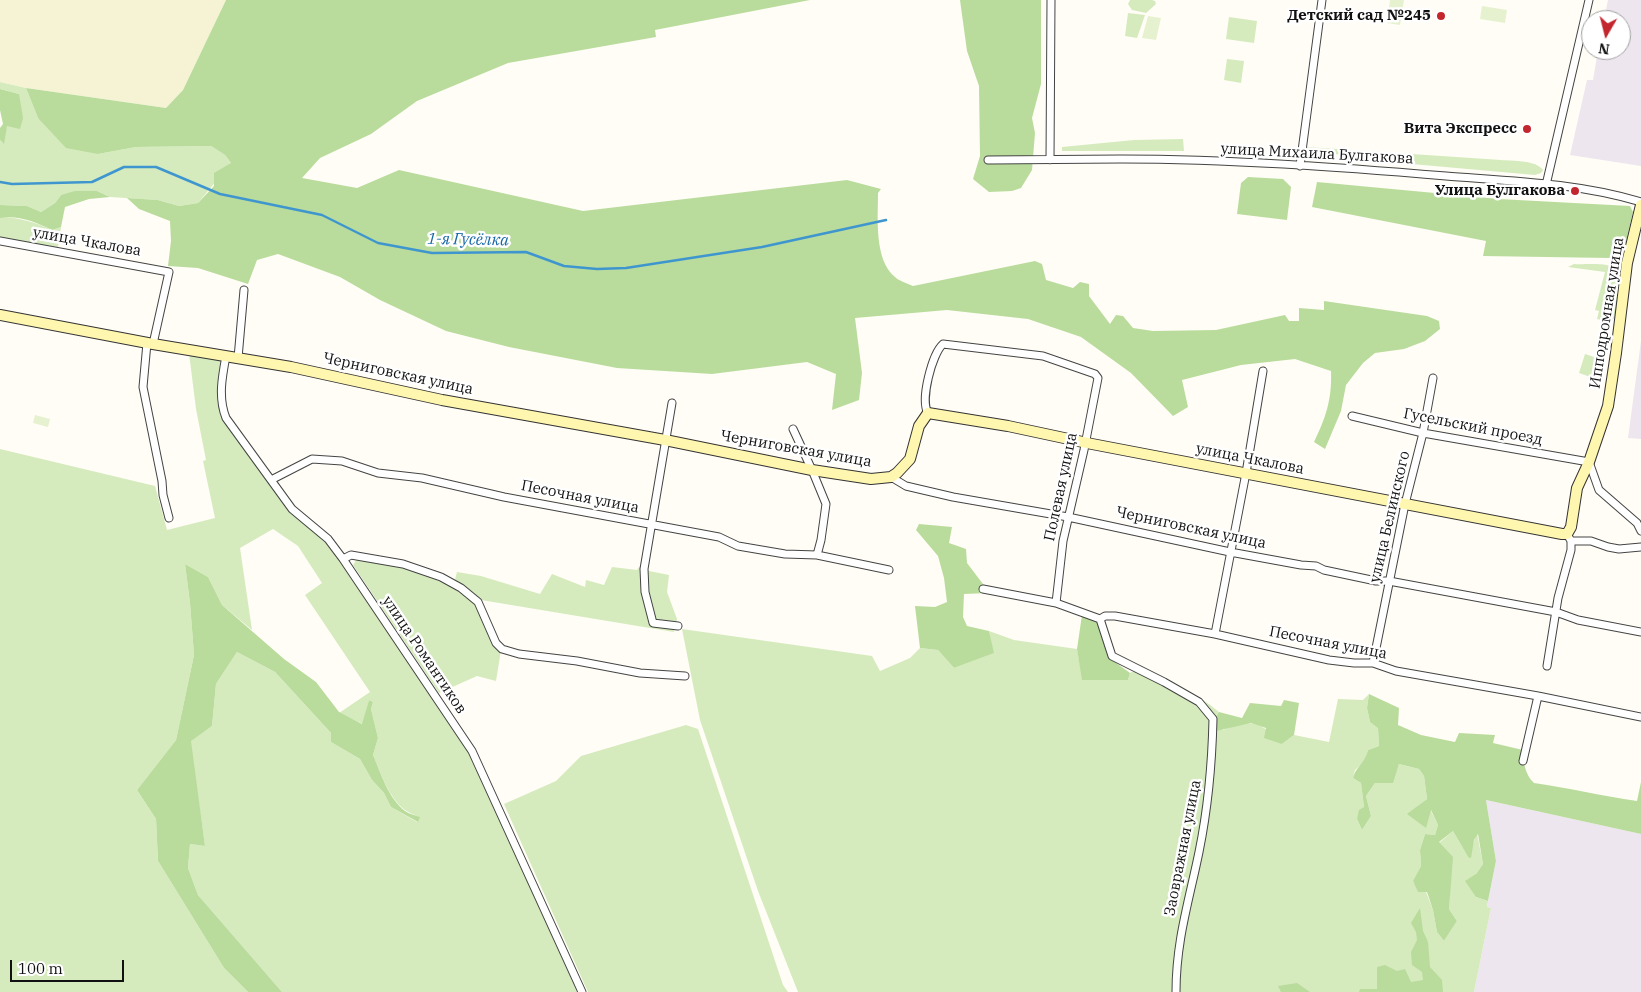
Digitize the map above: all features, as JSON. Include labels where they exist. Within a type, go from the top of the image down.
[{"type":"street","points":[[1050,160],[1051,0]]},
{"type":"street","points":[[1300,166],[1322,0]]},
{"type":"street","points":[[1546,184],[1589,0]]},
{"type":"street","name":"улица Михаила Булгакова","points":[[988,160],[1178,160],[1371,170],[1546,184],[1595,192],[1641,204]]},
{"type":"street","name":"Ипподромная улица","points":[[1569,537],[1576,488],[1589,462],[1608,406],[1627,263],[1641,204]]},
{"type":"street","name":"улица Чкалова","points":[[0,242],[169,272],[150,343]]},
{"type":"street","points":[[238,358],[244,290]]},
{"type":"street","name":"Черниговская улица","points":[[0,315],[324,374],[442,400],[665,440],[812,470],[871,479],[892,477],[906,486],[954,496],[1068,517],[1230,552],[1316,566],[1324,570],[1376,581],[1389,581],[1556,612],[1578,620],[1641,632]]},
{"type":"street","points":[[150,343],[143,387],[169,518]]},
{"type":"street","name":"Полевая улица","points":[[928,413],[925,407],[928,377],[938,348],[943,344],[1043,356],[1095,374],[1098,378],[1062,541],[1056,603]]},
{"type":"street","name":"улица Романтиков","points":[[226,356],[221,387],[221,404],[226,418],[292,509],[328,539],[343,559],[472,751],[582,992]]},
{"type":"street","points":[[1215,634],[1263,372]]},
{"type":"street","name":"улица Белинского","points":[[1373,663],[1405,504],[1423,433],[1434,378]]},
{"type":"street","points":[[672,403],[644,568],[645,592],[653,623],[678,626]]},
{"type":"street","points":[[892,477],[898,474],[910,459],[919,426],[928,413]]},
{"type":"street","name":"улица Чкалова","points":[[928,413],[1008,426],[1562,534],[1608,547],[1619,549],[1641,547]]},
{"type":"street","name":"Гусельский проезд","points":[[1352,416],[1423,433],[1589,462]]},
{"type":"street","points":[[793,429],[826,504],[817,555]]},
{"type":"street","name":"Песочная улица","points":[[271,480],[312,459],[342,462],[378,473],[422,478],[504,497],[719,537],[738,546],[784,554],[817,555],[889,570]]},
{"type":"street","points":[[1589,462],[1599,490],[1637,523],[1641,531]]},
{"type":"street","points":[[1546,666],[1558,598],[1568,562],[1569,537]]},
{"type":"street","points":[[343,559],[351,555],[403,564],[441,577],[461,588],[478,602],[496,643],[502,649],[519,654],[577,661],[640,673],[685,676]]},
{"type":"street","name":"Песочная улица","points":[[983,589],[1056,603],[1100,619],[1105,616],[1115,616],[1215,634],[1329,660],[1373,663],[1396,671],[1538,696],[1641,717]]},
{"type":"street","name":"Заовражная улица","points":[[1100,619],[1112,656],[1199,702],[1213,719],[1213,753],[1208,808],[1180,936],[1176,969],[1176,992]]},
{"type":"street","points":[[1523,761],[1538,696]]},
{"type":"shaded area","points":[[0,0],[226,0],[183,90],[166,108],[26,88],[0,82]]},
{"type":"shaded area","points":[[1608,0],[1641,0],[1641,166],[1570,155],[1587,80],[1593,80],[1596,60],[1631,60],[1631,10],[1606,10]]},
{"type":"shaded area","points":[[1641,341],[1641,439],[1628,438]]},
{"type":"shaded area","points":[[1486,800],[1641,834],[1641,992],[1474,992],[1491,908],[1487,907],[1496,861]]},
{"type":"green space","points":[[226,0],[810,0],[655,30],[656,37],[508,63],[417,101],[371,134],[320,158],[302,178],[357,188],[399,170],[583,211],[847,180],[881,189],[878,193],[878,226],[880,250],[883,260],[888,270],[895,277],[913,286],[1035,261],[1042,264],[1046,280],[1073,288],[1080,282],[1089,284],[1089,296],[1110,324],[1116,315],[1123,316],[1133,328],[1153,331],[1216,330],[1285,315],[1289,321],[1299,321],[1299,308],[1324,310],[1324,301],[1427,316],[1439,321],[1440,329],[1425,341],[1404,349],[1375,353],[1363,363],[1346,385],[1341,411],[1325,449],[1314,442],[1327,408],[1331,371],[1295,359],[1241,365],[1182,380],[1188,407],[1173,416],[1131,373],[1081,337],[1028,319],[947,310],[855,318],[862,373],[859,400],[832,410],[836,374],[807,362],[712,374],[617,368],[509,347],[446,331],[380,300],[340,277],[278,254],[257,260],[248,284],[198,268],[168,266],[171,241],[170,221],[139,209],[127,198],[158,200],[179,206],[198,203],[214,186],[214,173],[231,163],[225,155],[211,146],[136,147],[98,154],[66,148],[38,118],[26,88],[166,108],[183,90]]},
{"type":"green space","points":[[960,0],[1041,0],[1041,84],[1032,118],[1035,133],[1032,170],[1021,188],[1012,191],[989,192],[973,179],[980,156],[979,86],[967,51]]},
{"type":"green space","points":[[1130,0],[1152,0],[1156,4],[1146,13],[1132,10],[1128,4]]},
{"type":"green space","points":[[1390,0],[1404,0],[1400,25],[1387,23]]},
{"type":"green space","points":[[1482,6],[1507,10],[1505,23],[1480,19]]},
{"type":"green space","points":[[1128,13],[1145,15],[1137,38],[1125,36]]},
{"type":"green space","points":[[1148,16],[1161,18],[1156,40],[1142,38]]},
{"type":"green space","points":[[1229,17],[1257,21],[1254,43],[1226,39]]},
{"type":"green space","points":[[1227,59],[1244,61],[1241,83],[1224,80]]},
{"type":"green space","points":[[0,82],[26,88],[38,118],[98,154],[136,147],[211,146],[225,155],[231,163],[198,203],[179,206],[158,200],[110,197],[97,191],[61,195],[55,203],[41,212],[27,206],[0,205],[0,140],[3,143],[7,125],[19,94],[0,89]]},
{"type":"green space","points":[[0,89],[19,94],[23,118],[20,129],[7,126],[4,144],[0,140],[0,128],[3,124],[0,110]]},
{"type":"green space","points":[[1183,139],[1184,151],[1062,151],[1062,147],[1134,140]]},
{"type":"green space","points":[[1307,147],[1518,161],[1535,164],[1543,170],[1535,175],[1378,161],[1347,154],[1315,156],[1312,159],[1304,155],[1304,149]]},
{"type":"green space","points":[[1248,177],[1283,179],[1291,187],[1287,220],[1237,214],[1241,183]]},
{"type":"green space","points":[[1317,182],[1499,199],[1630,206],[1633,212],[1624,250],[1620,255],[1609,258],[1483,256],[1486,241],[1312,207]]},
{"type":"green space","points":[[75,191],[97,191],[110,197],[89,199],[65,207],[61,227],[52,230],[27,220],[13,217],[0,218],[0,205],[27,206],[41,212],[55,203],[61,195]]},
{"type":"green space","points":[[0,218],[28,221],[52,230],[61,227],[58,247],[0,239]]},
{"type":"green space","points":[[1574,264],[1598,264],[1610,266],[1619,271],[1617,315],[1611,322],[1597,319],[1599,311],[1595,310],[1605,272],[1568,267]]},
{"type":"green space","points":[[189,353],[221,359],[217,390],[218,405],[222,419],[290,510],[333,550],[469,752],[577,992],[282,992],[198,895],[188,868],[190,844],[205,846],[190,741],[212,726],[216,684],[237,652],[275,672],[331,733],[331,742],[360,759],[372,780],[384,793],[391,807],[417,822],[419,817],[399,805],[386,784],[373,755],[378,738],[371,709],[373,702],[369,700],[363,724],[339,713],[370,692],[305,595],[322,583],[298,546],[273,529],[240,548],[252,630],[222,605],[208,577],[185,564],[194,655],[176,740],[137,790],[156,819],[158,861],[224,968],[248,992],[0,992],[0,449],[155,486],[167,530],[215,518],[203,461],[206,460],[196,409]]},
{"type":"green space","points":[[1585,354],[1606,361],[1602,381],[1579,373]]},
{"type":"green space","points":[[35,415],[50,419],[48,427],[33,423]]},
{"type":"green space","points":[[919,524],[952,527],[949,543],[966,549],[967,563],[989,593],[964,594],[963,617],[967,626],[989,631],[994,653],[954,668],[938,650],[920,648],[915,606],[935,607],[947,602],[944,578],[938,556],[916,530]]},
{"type":"green space","points":[[357,559],[403,566],[453,587],[457,572],[481,576],[540,594],[552,574],[585,587],[586,580],[604,585],[612,567],[637,570],[642,563],[646,563],[649,571],[669,575],[667,592],[677,619],[674,632],[481,600],[501,650],[496,681],[477,676],[439,693],[353,565]]},
{"type":"green space","points":[[185,564],[208,577],[222,605],[284,659],[316,682],[339,712],[362,724],[369,700],[373,702],[371,709],[378,738],[373,755],[386,785],[399,806],[410,814],[420,817],[418,822],[391,807],[384,793],[372,780],[360,759],[331,742],[331,733],[275,672],[237,652],[216,684],[212,726],[191,741],[205,846],[190,844],[188,868],[198,895],[282,992],[248,992],[224,968],[158,861],[156,819],[137,790],[176,740],[194,655]]},
{"type":"green space","points":[[1082,615],[1096,621],[1108,657],[1130,673],[1128,680],[1082,680],[1077,649]]},
{"type":"green space","points":[[682,629],[872,656],[880,671],[910,658],[920,648],[938,650],[954,668],[993,653],[989,631],[1014,640],[1077,649],[1083,680],[1128,680],[1130,673],[1139,668],[1181,687],[1210,705],[1219,712],[1215,718],[1223,730],[1242,724],[1256,724],[1268,731],[1282,744],[1294,735],[1329,742],[1338,699],[1363,700],[1369,694],[1367,708],[1370,722],[1378,727],[1379,746],[1368,750],[1365,761],[1355,770],[1353,778],[1361,783],[1364,807],[1357,819],[1362,830],[1371,816],[1366,796],[1375,783],[1392,783],[1399,764],[1419,769],[1424,776],[1427,799],[1418,806],[1430,809],[1438,825],[1435,835],[1425,834],[1420,850],[1421,866],[1413,882],[1426,892],[1433,910],[1437,932],[1444,941],[1457,921],[1449,909],[1450,885],[1439,843],[1453,831],[1468,857],[1477,833],[1483,864],[1476,874],[1476,897],[1488,901],[1487,907],[1491,908],[1474,992],[798,992],[758,891],[700,720]]},
{"type":"green space","points":[[1369,694],[1399,708],[1398,725],[1421,735],[1455,742],[1459,733],[1495,735],[1493,743],[1523,750],[1527,772],[1534,783],[1637,801],[1641,782],[1641,834],[1486,800],[1496,861],[1488,901],[1476,897],[1465,881],[1476,874],[1483,864],[1478,834],[1474,840],[1471,858],[1468,857],[1453,831],[1439,842],[1453,857],[1449,909],[1457,921],[1444,941],[1437,932],[1427,892],[1418,892],[1413,881],[1421,866],[1420,850],[1425,834],[1435,835],[1438,825],[1431,810],[1426,828],[1407,814],[1427,799],[1424,776],[1419,769],[1399,764],[1393,783],[1375,783],[1366,796],[1371,816],[1362,830],[1357,819],[1359,810],[1364,807],[1361,783],[1353,778],[1356,770],[1365,759],[1368,750],[1379,746],[1378,728],[1370,722],[1367,708]]},
{"type":"green space","points":[[1284,700],[1299,703],[1294,735],[1282,744],[1264,738],[1266,728],[1251,723],[1216,731],[1215,718],[1219,712],[1242,718],[1250,703],[1281,706]]},
{"type":"green space","points":[[686,725],[698,729],[783,985],[788,992],[588,992],[504,804],[556,781],[581,756]]},
{"type":"green space","points":[[1420,908],[1423,931],[1428,942],[1430,967],[1442,980],[1443,992],[1359,992],[1360,989],[1377,989],[1377,967],[1385,965],[1397,971],[1405,969],[1411,982],[1423,980],[1422,972],[1412,965],[1411,952],[1417,940],[1416,932],[1411,923]]},
{"type":"green space","points":[[1297,983],[1310,992],[1281,992],[1278,986]]},
{"type":"waterway","name":"1-я Гусёлка","points":[[0,182],[12,184],[92,182],[124,167],[156,167],[220,194],[322,215],[378,243],[432,253],[526,252],[564,266],[597,269],[626,268],[762,247],[886,220]]},
{"type":"place","name":"Детский сад №245","points":[[1441,16]]},
{"type":"place","name":"Вита Экспресс","points":[[1527,129]]},
{"type":"place","name":"Улица Булгакова","points":[[1575,191]]}]
